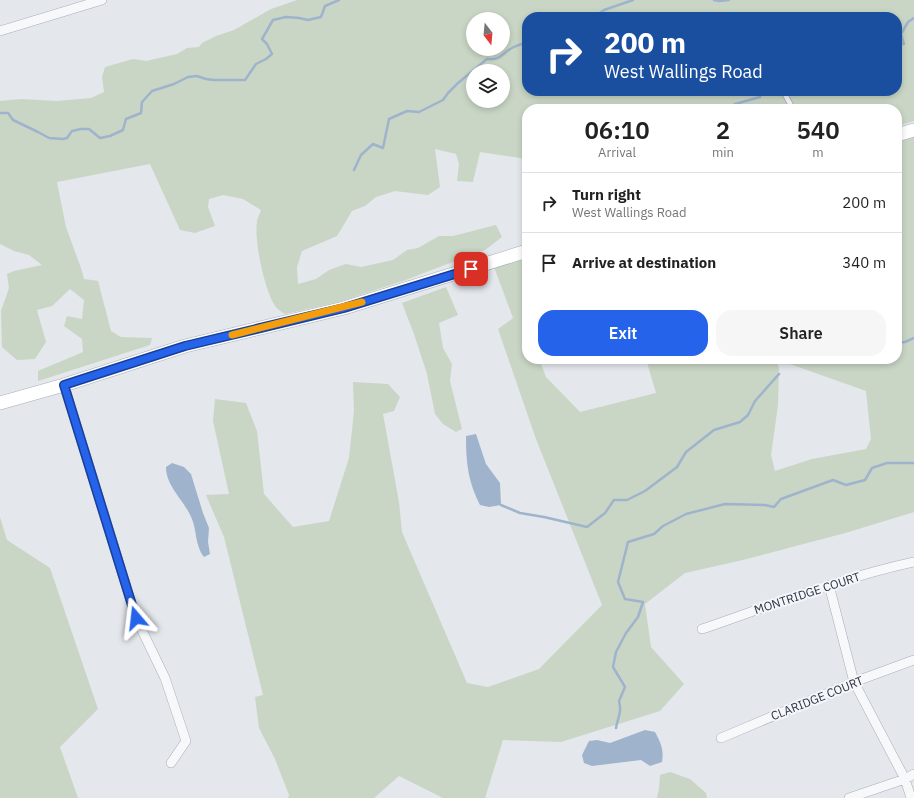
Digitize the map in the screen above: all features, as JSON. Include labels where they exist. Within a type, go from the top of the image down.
[{"type":"street","points":[[0,30],[102,0]]},
{"type":"street","points":[[902,134],[914,130]]},
{"type":"street","points":[[0,403],[64,385],[185,346],[344,308],[522,253]]},
{"type":"street","points":[[64,385],[136,618],[165,678],[186,741],[170,763]]},
{"type":"street","name":"MONTRIDGE COURT","points":[[702,629],[829,585],[914,562]]},
{"type":"street","points":[[829,585],[854,682],[905,779],[911,798]]},
{"type":"street","name":"CLARIDGE COURT","points":[[721,738],[854,682],[914,660]]},
{"type":"street","points":[[849,798],[905,779],[914,774]]},
{"type":"green space","points":[[297,0],[914,0],[914,121],[902,125],[902,104],[522,104],[522,158],[480,152],[473,182],[457,181],[459,164],[456,154],[435,149],[440,187],[428,195],[395,191],[376,197],[365,206],[352,211],[337,236],[302,251],[297,267],[298,284],[316,279],[329,270],[346,264],[361,267],[393,260],[407,250],[418,248],[439,236],[453,236],[496,225],[502,237],[485,250],[406,280],[339,302],[285,314],[276,307],[270,297],[263,276],[258,252],[256,230],[257,220],[261,210],[243,199],[223,195],[209,199],[208,207],[215,226],[195,233],[180,230],[150,164],[57,182],[66,227],[84,279],[98,281],[111,331],[121,337],[152,338],[150,345],[38,381],[38,371],[83,352],[82,339],[64,326],[67,316],[82,319],[84,300],[70,289],[52,306],[37,310],[46,342],[35,359],[17,360],[2,347],[1,311],[9,288],[7,274],[42,265],[29,255],[14,251],[0,244],[0,101],[21,99],[57,101],[91,98],[104,92],[102,77],[105,67],[133,59],[146,61],[177,54],[187,48],[199,47],[202,43],[216,36],[234,30],[271,9]]},
{"type":"green space","points":[[914,135],[914,512],[849,532],[743,560],[685,573],[645,604],[651,647],[684,684],[660,711],[561,742],[503,740],[485,798],[443,798],[399,776],[374,798],[288,798],[289,795],[275,759],[259,728],[255,697],[263,695],[224,537],[206,495],[229,494],[213,421],[215,399],[246,403],[257,431],[264,494],[293,527],[329,521],[349,458],[354,411],[353,382],[388,384],[400,397],[394,411],[383,414],[399,502],[402,532],[467,683],[488,687],[539,669],[602,605],[536,439],[498,329],[513,318],[494,267],[522,259],[522,364],[541,364],[546,377],[580,412],[656,393],[647,364],[778,364],[779,368],[778,405],[771,455],[775,471],[812,459],[866,449],[871,439],[866,391],[790,364],[902,364],[902,139]]},
{"type":"green space","points":[[446,287],[458,315],[439,323],[443,348],[452,364],[450,381],[462,429],[456,432],[443,424],[435,414],[427,374],[402,303]]},
{"type":"green space","points":[[0,517],[7,540],[50,568],[98,709],[60,747],[78,798],[0,798]]},
{"type":"green space","points":[[670,772],[690,779],[706,793],[707,798],[657,798],[660,775]]},
{"type":"water","points":[[476,434],[486,464],[500,483],[501,505],[489,507],[480,505],[470,480],[466,455],[466,436]]},
{"type":"water","points":[[172,463],[184,467],[191,474],[209,528],[208,542],[210,554],[204,557],[199,548],[194,524],[189,512],[169,481],[166,467]]},
{"type":"water","points":[[645,730],[655,732],[662,750],[662,762],[650,766],[641,760],[592,766],[584,763],[582,755],[589,741],[597,740],[610,743]]},
{"type":"waterway","points":[[0,113],[8,113],[13,120],[49,138],[67,138],[72,131],[81,129],[89,129],[100,138],[110,136],[123,130],[126,119],[141,113],[142,102],[152,91],[174,84],[188,77],[197,76],[214,80],[245,80],[256,64],[272,54],[267,44],[262,39],[273,20],[286,17],[308,20],[321,17],[325,6],[339,0]]},
{"type":"waterway","points":[[601,12],[633,0]]},
{"type":"waterway","points":[[714,0],[729,0]]},
{"type":"waterway","points":[[902,32],[908,22],[914,18]]},
{"type":"waterway","points":[[902,37],[904,44],[902,44]]},
{"type":"waterway","points":[[354,170],[361,155],[373,144],[383,148],[389,119],[407,111],[419,112],[443,100],[458,83],[487,59],[498,58],[512,48],[522,43]]},
{"type":"waterway","points":[[735,104],[760,97]]},
{"type":"waterway","points":[[902,342],[914,338]]},
{"type":"waterway","points":[[501,505],[520,513],[587,527],[605,513],[614,500],[627,500],[645,491],[677,467],[686,452],[714,430],[740,422],[748,415],[755,401],[779,374]]},
{"type":"waterway","points":[[616,728],[620,711],[619,701],[625,687],[613,667],[616,652],[626,633],[638,617],[643,602],[625,599],[618,582],[628,542],[654,534],[663,526],[686,514],[725,504],[765,505],[774,507],[781,499],[833,480],[846,485],[865,480],[872,468],[887,463],[914,463]]},
{"type":"slow traffic","points":[[232,335],[344,308],[362,302]]},
{"type":"route","points":[[136,618],[64,385],[185,346],[344,308],[471,269]]}]
